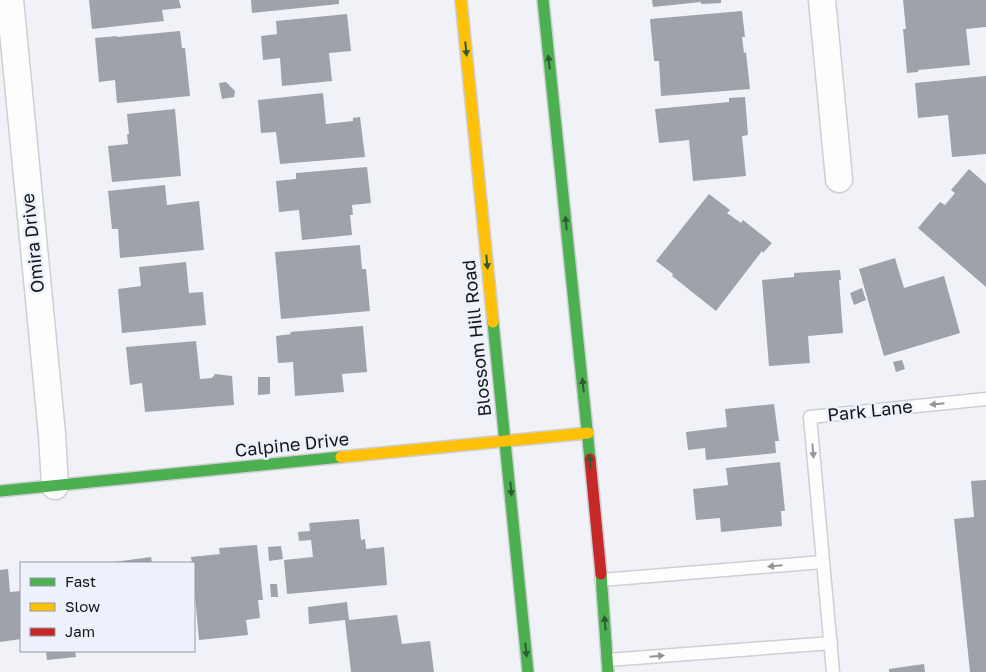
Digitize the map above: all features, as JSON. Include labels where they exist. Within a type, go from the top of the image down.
[{"type":"main road","name":"Blossom Hill Road","points":[[461,0],[528,672]]},
{"type":"main road","points":[[543,0],[588,433],[608,666]]},
{"type":"main road","name":"Calpine Drive","points":[[0,491],[588,433]]},
{"type":"street","name":"Omira Drive","points":[[10,0],[52,434],[55,486]]},
{"type":"street","points":[[822,0],[839,179]]},
{"type":"lane","name":"Park Lane","points":[[833,672],[810,417],[986,399]]},
{"type":"lane","points":[[601,580],[823,562]]},
{"type":"lane","points":[[608,666],[831,643]]},
{"type":"building","points":[[89,0],[179,0],[181,8],[162,10],[164,21],[92,29]]},
{"type":"building","points":[[251,0],[339,0],[339,4],[252,13]]},
{"type":"building","points":[[652,0],[721,0],[721,3],[701,4],[701,2],[653,7]]},
{"type":"building","points":[[903,0],[986,0],[986,27],[966,29],[970,65],[918,70],[918,72],[907,73],[903,29],[906,29]]},
{"type":"building","points":[[742,11],[745,37],[742,37],[744,53],[746,52],[750,89],[661,96],[659,61],[654,61],[650,19]]},
{"type":"building","points":[[347,14],[351,51],[329,53],[332,81],[282,86],[280,58],[263,60],[261,36],[277,34],[276,21]]},
{"type":"building","points":[[180,31],[182,48],[185,48],[190,96],[117,103],[115,80],[99,82],[95,38]]},
{"type":"building","points":[[986,76],[986,154],[952,157],[948,115],[918,118],[915,83]]},
{"type":"building","points":[[226,82],[235,91],[234,97],[222,99],[219,83]]},
{"type":"building","points":[[323,93],[326,124],[353,121],[353,118],[360,117],[365,157],[280,164],[276,132],[261,133],[258,100]]},
{"type":"building","points":[[745,97],[748,135],[742,136],[746,176],[693,181],[689,140],[659,143],[655,109],[729,102],[729,98]]},
{"type":"building","points":[[175,109],[181,176],[112,182],[108,146],[128,144],[127,114]]},
{"type":"building","points":[[367,167],[371,203],[352,205],[353,215],[350,215],[352,235],[302,240],[299,210],[279,212],[276,181],[296,179],[296,173]]},
{"type":"building","points":[[969,169],[986,184],[986,287],[918,228],[940,202],[945,205],[955,193],[951,190]]},
{"type":"building","points":[[165,185],[167,205],[199,201],[204,250],[120,258],[118,229],[112,229],[108,191]]},
{"type":"building","points":[[709,194],[730,210],[727,213],[741,223],[743,220],[772,243],[763,253],[762,251],[716,311],[656,261]]},
{"type":"building","points":[[360,245],[362,269],[366,269],[370,311],[281,319],[275,252]]},
{"type":"building","points":[[895,258],[904,288],[944,276],[960,333],[884,356],[859,269]]},
{"type":"building","points":[[186,262],[189,293],[203,292],[206,325],[122,333],[118,289],[141,286],[139,267]]},
{"type":"building","points":[[840,270],[843,333],[808,336],[810,363],[769,366],[762,280],[794,277],[794,273]]},
{"type":"building","points":[[862,288],[866,300],[854,305],[850,293]]},
{"type":"building","points":[[363,326],[367,372],[342,374],[344,392],[295,396],[293,362],[278,363],[276,336],[291,334],[290,332]]},
{"type":"building","points":[[196,341],[200,379],[212,378],[215,374],[232,376],[234,405],[145,412],[142,383],[130,385],[126,347]]},
{"type":"building","points":[[902,360],[905,369],[896,372],[893,362]]},
{"type":"building","points":[[258,377],[270,377],[270,394],[258,395]]},
{"type":"building","points":[[774,404],[779,441],[775,441],[776,453],[706,460],[705,448],[688,450],[686,432],[727,427],[725,409]]},
{"type":"building","points":[[780,462],[785,511],[781,511],[782,526],[721,532],[720,518],[696,520],[693,489],[728,485],[726,468]]},
{"type":"building","points":[[986,480],[986,672],[970,672],[954,519],[974,517],[971,481]]},
{"type":"building","points":[[359,519],[361,540],[365,539],[366,549],[384,547],[387,585],[287,594],[284,560],[313,557],[311,540],[299,541],[298,532],[310,531],[309,523]]},
{"type":"building","points":[[257,545],[263,600],[258,600],[260,618],[246,620],[248,635],[199,640],[195,596],[195,562],[192,562],[191,557],[220,554],[219,548]]},
{"type":"building","points":[[281,546],[283,559],[269,561],[268,547]]},
{"type":"building","points":[[151,557],[152,562],[114,562]]},
{"type":"building","points":[[8,569],[10,592],[20,591],[20,639],[0,642],[0,570]]},
{"type":"building","points":[[270,584],[277,584],[278,597],[271,597]]},
{"type":"building","points":[[347,602],[349,620],[397,615],[402,644],[430,641],[434,672],[351,672],[345,620],[309,624],[308,607]]},
{"type":"building","points":[[46,652],[75,652],[76,657],[47,660]]},
{"type":"building","points":[[924,664],[925,672],[889,672],[889,669]]},
{"type":"traffic: fast","points":[[543,0],[590,459]]},
{"type":"traffic: fast","points":[[493,322],[528,672]]},
{"type":"traffic: fast","points":[[0,491],[341,457]]},
{"type":"traffic: fast","points":[[601,574],[608,672]]},
{"type":"traffic: slow","points":[[461,0],[493,322]]},
{"type":"traffic: slow","points":[[341,457],[588,433]]},
{"type":"traffic: jam","points":[[590,459],[601,574]]}]
